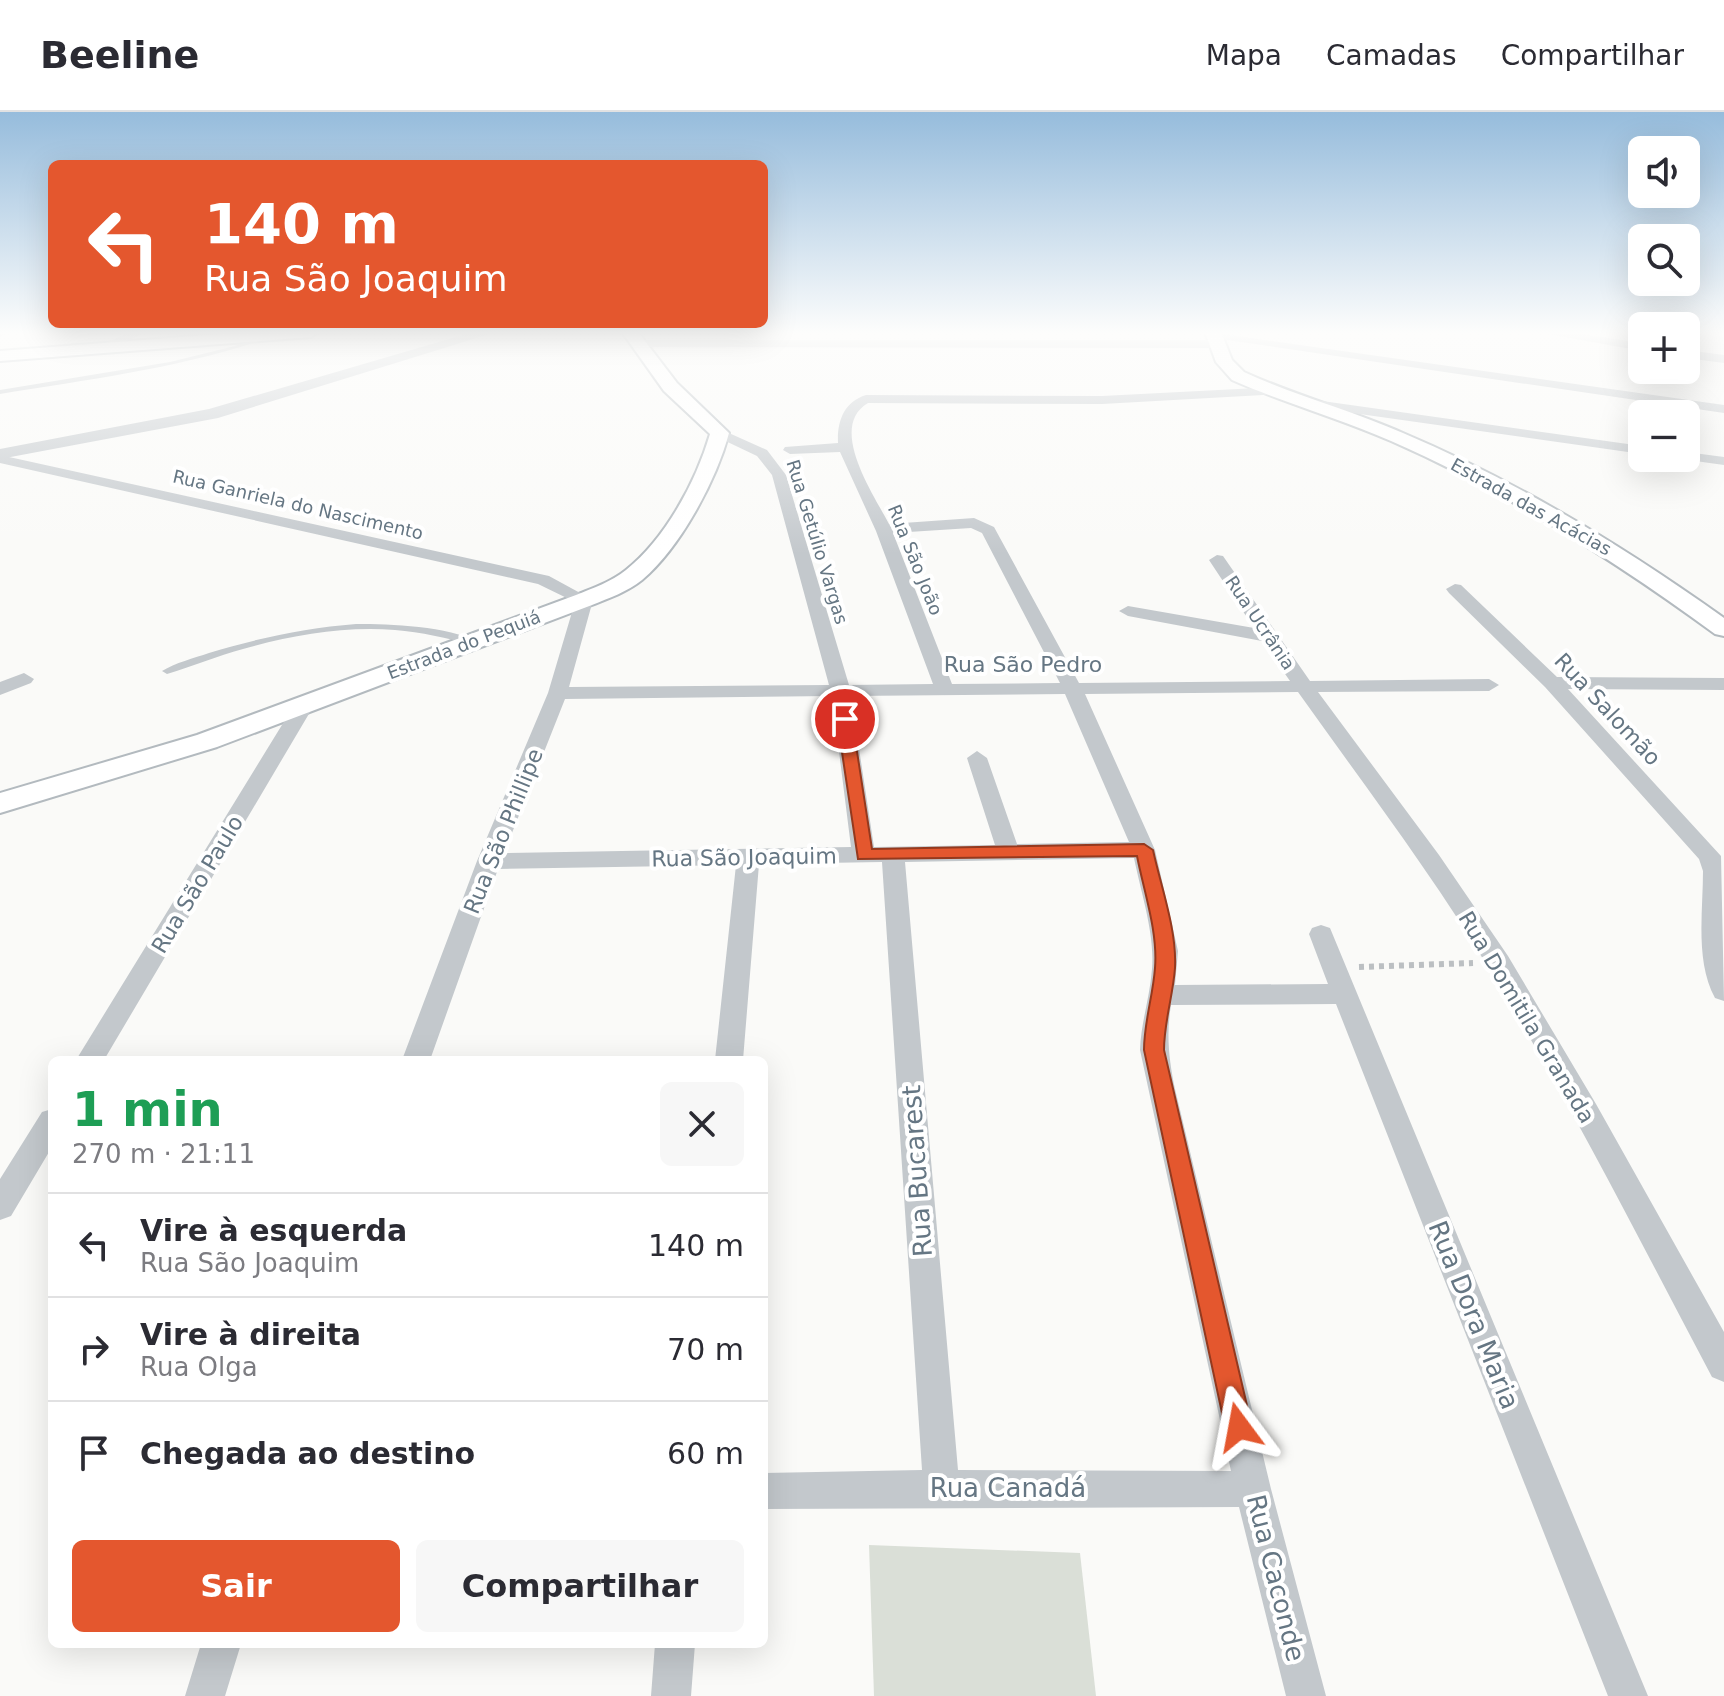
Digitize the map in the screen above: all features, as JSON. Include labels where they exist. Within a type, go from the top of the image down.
[{"type":"main road","points":[[687,406],[720,433]]},
{"type":"main road","name":"Estrada das Acácias","points":[[1315,406],[1413,444],[1567,523],[1653,576],[1724,629]]},
{"type":"main road","name":"Estrada do Pequiá","points":[[0,803],[145,762],[303,707],[619,586],[637,574],[650,558],[697,490],[718,448],[720,433]]},
{"type":"street","points":[[0,445],[159,418],[206,406]]},
{"type":"street","points":[[0,456],[212,414],[238,406]]},
{"type":"street","points":[[790,450],[846,447],[850,411],[857,406]]},
{"type":"street","points":[[1329,406],[1628,448]]},
{"type":"street","points":[[1702,406],[1724,409]]},
{"type":"street","name":"Rua Getúlio Vargas","points":[[720,433],[762,450],[772,461],[841,692],[878,855]]},
{"type":"street","name":"Rua São João","points":[[846,447],[883,529],[944,688]]},
{"type":"street","name":"Rua Ganriela do Nascimento","points":[[0,456],[543,580],[584,600]]},
{"type":"street","points":[[1700,458],[1724,461]]},
{"type":"street","name":"Rua Caconde","points":[[883,529],[974,523],[985,526],[1072,688],[1144,850],[1165,951],[1154,1026],[1154,1050],[1161,1089],[1253,1489],[1306,1696]]},
{"type":"street","name":"Rua Ucrânia","points":[[1217,560],[1266,636],[1304,685]]},
{"type":"street","name":"Rua Salomão","points":[[1455,589],[1552,683],[1710,856],[1715,871],[1715,956],[1724,991]]},
{"type":"street","name":"Rua São Phillipe","points":[[417,1056],[489,861],[558,693],[584,600]]},
{"type":"street","points":[[1128,611],[1266,636]]},
{"type":"street","points":[[0,689],[24,679]]},
{"type":"street","points":[[1552,683],[1724,684]]},
{"type":"street","name":"Rua Domitila Granada","points":[[1304,685],[1399,815],[1498,962],[1586,1113],[1724,1365]]},
{"type":"street","name":"Rua São Pedro","points":[[558,693],[1489,685]]},
{"type":"street","name":"Rua São Paulo","points":[[92,1056],[303,707]]},
{"type":"street","points":[[977,758],[1009,853]]},
{"type":"street","name":"Rua São Joaquim","points":[[489,861],[1144,850]]},
{"type":"street","name":"Rua Bucarest","points":[[878,855],[941,1488]]},
{"type":"street","points":[[729,1056],[748,858]]},
{"type":"street","name":"Rua Dora Maria","points":[[1321,934],[1628,1696]]},
{"type":"street","points":[[1160,995],[1340,981]]},
{"type":"street","points":[[0,1206],[48,1128]]},
{"type":"street","name":"Rua Canadá","points":[[768,1491],[1253,1489]]},
{"type":"street","points":[[205,1696],[220,1648]]},
{"type":"street","points":[[671,1696],[675,1648]]},
{"type":"lane","points":[[167,671],[245,643],[307,629],[405,626],[440,631],[473,642]]},
{"type":"path","points":[[1340,981],[1498,962]]},
{"type":"shaded area","points":[[869,1545],[1080,1553],[1096,1696],[874,1696]]},
{"type":"route","points":[[845,719],[864,855],[1144,850],[1165,951],[1165,971],[1154,1026],[1154,1050],[1239,1427]]}]
